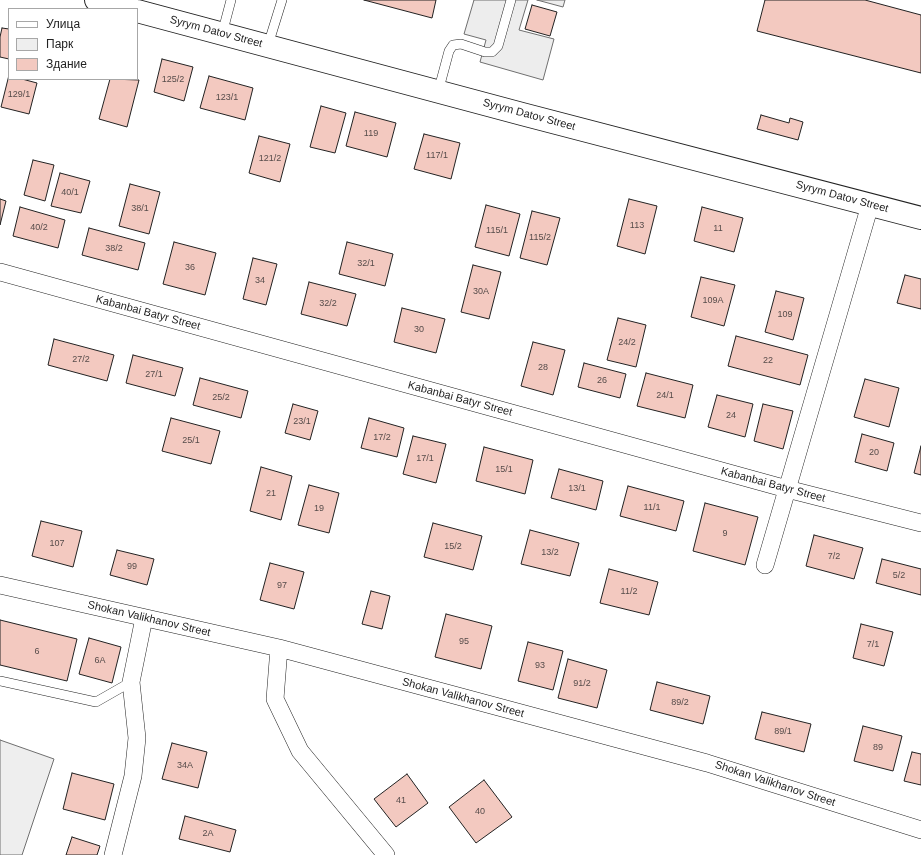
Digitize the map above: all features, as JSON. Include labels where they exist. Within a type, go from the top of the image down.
[{"type":"main road","points":[[96,0],[125,8]]},
{"type":"main road","name":"Syrym Datov Street","points":[[138,11],[438,92],[921,218]]},
{"type":"street","points":[[765,566],[870,205]]},
{"type":"street","name":"Kabanbai Batyr Street","points":[[0,272],[787,489],[921,523]]},
{"type":"street","name":"Shokan Valikhanov Street","points":[[0,585],[278,648],[707,763],[921,830]]},
{"type":"street","points":[[113,855],[133,776],[137,738],[131,682],[144,618]]},
{"type":"street","points":[[278,648],[275,699],[300,751],[386,855]]},
{"type":"lane","points":[[222,34],[231,0]]},
{"type":"lane","points":[[268,46],[282,0]]},
{"type":"lane","points":[[438,92],[449,51],[453,45],[461,44],[485,52],[492,52],[498,46],[511,0]]},
{"type":"lane","points":[[0,681],[96,702],[131,682]]},
{"type":"green space","points":[[0,740],[54,759],[22,855],[0,855]]},
{"type":"shaded area","points":[[474,0],[528,0],[519,30],[554,39],[543,80],[480,62],[486,40],[464,34]]},
{"type":"shaded area","points":[[537,0],[565,0],[563,7]]},
{"type":"building","points":[[364,0],[436,0],[432,18]]},
{"type":"building","points":[[765,0],[865,0],[921,15],[921,73],[757,31]]},
{"type":"building","points":[[532,5],[557,12],[550,36],[525,29]]},
{"type":"building","points":[[2,28],[8,29],[8,59],[0,57],[0,37]]},
{"type":"building","points":[[162,59],[193,67],[184,101],[154,92]]},
{"type":"building","points":[[209,76],[253,88],[245,120],[200,108]]},
{"type":"building","points":[[8,79],[26,80],[37,83],[29,114],[1,107]]},
{"type":"building","points":[[110,80],[139,80],[127,127],[99,119]]},
{"type":"building","points":[[321,106],[346,113],[335,153],[310,147]]},
{"type":"building","points":[[355,112],[396,123],[387,157],[346,146]]},
{"type":"building","points":[[761,115],[789,123],[790,118],[803,122],[798,140],[757,129]]},
{"type":"building","points":[[424,134],[460,143],[451,179],[414,169]]},
{"type":"building","points":[[259,136],[290,144],[280,182],[249,173]]},
{"type":"building","points":[[33,160],[54,165],[45,201],[24,195]]},
{"type":"building","points":[[60,173],[90,181],[81,213],[51,206]]},
{"type":"building","points":[[130,184],[160,192],[149,234],[119,226]]},
{"type":"building","points":[[0,199],[6,201],[0,225]]},
{"type":"building","points":[[629,199],[657,206],[645,254],[617,246]]},
{"type":"building","points":[[486,205],[520,214],[509,256],[475,247]]},
{"type":"building","points":[[20,207],[65,220],[58,248],[13,236]]},
{"type":"building","points":[[702,207],[743,218],[734,252],[694,241]]},
{"type":"building","points":[[532,211],[560,218],[547,265],[520,258]]},
{"type":"building","points":[[89,228],[145,243],[138,270],[82,255]]},
{"type":"building","points":[[174,242],[216,253],[205,295],[163,284]]},
{"type":"building","points":[[347,242],[393,254],[385,286],[339,274]]},
{"type":"building","points":[[253,258],[277,264],[266,305],[243,299]]},
{"type":"building","points":[[473,265],[501,272],[489,319],[461,312]]},
{"type":"building","points":[[905,275],[921,279],[921,309],[897,303]]},
{"type":"building","points":[[701,277],[735,285],[724,326],[691,317]]},
{"type":"building","points":[[309,282],[356,294],[347,326],[301,314]]},
{"type":"building","points":[[776,291],[804,298],[793,340],[765,332]]},
{"type":"building","points":[[402,308],[445,319],[436,353],[394,342]]},
{"type":"building","points":[[618,318],[646,325],[636,367],[607,360]]},
{"type":"building","points":[[736,336],[808,355],[800,385],[728,366]]},
{"type":"building","points":[[54,339],[114,355],[107,381],[48,365]]},
{"type":"building","points":[[533,342],[565,350],[553,395],[521,386]]},
{"type":"building","points":[[133,355],[183,368],[175,396],[126,383]]},
{"type":"building","points":[[584,363],[626,374],[620,398],[578,387]]},
{"type":"building","points":[[646,373],[693,385],[685,418],[637,406]]},
{"type":"building","points":[[200,378],[248,391],[241,418],[193,405]]},
{"type":"building","points":[[865,379],[899,388],[889,427],[854,417]]},
{"type":"building","points":[[717,395],[753,404],[745,437],[708,427]]},
{"type":"building","points":[[293,404],[318,411],[310,440],[285,433]]},
{"type":"building","points":[[763,404],[793,411],[783,449],[754,441]]},
{"type":"building","points":[[171,418],[220,431],[211,464],[162,451]]},
{"type":"building","points":[[369,418],[404,428],[397,457],[361,448]]},
{"type":"building","points":[[862,434],[894,443],[887,471],[855,462]]},
{"type":"building","points":[[413,436],[446,444],[436,483],[403,474]]},
{"type":"building","points":[[921,446],[921,475],[914,473]]},
{"type":"building","points":[[484,447],[533,460],[525,494],[476,481]]},
{"type":"building","points":[[261,467],[292,476],[281,520],[250,511]]},
{"type":"building","points":[[559,469],[603,481],[596,510],[551,498]]},
{"type":"building","points":[[309,485],[339,493],[329,533],[298,525]]},
{"type":"building","points":[[628,486],[684,501],[676,531],[620,516]]},
{"type":"building","points":[[705,503],[758,517],[745,565],[693,551]]},
{"type":"building","points":[[41,521],[82,531],[73,567],[32,556]]},
{"type":"building","points":[[433,523],[482,536],[473,570],[424,557]]},
{"type":"building","points":[[530,530],[579,543],[570,576],[521,564]]},
{"type":"building","points":[[814,535],[863,548],[854,579],[806,566]]},
{"type":"building","points":[[117,550],[154,559],[147,585],[110,575]]},
{"type":"building","points":[[882,559],[921,569],[921,595],[876,583]]},
{"type":"building","points":[[270,563],[304,572],[294,609],[260,600]]},
{"type":"building","points":[[609,569],[658,582],[649,615],[600,603]]},
{"type":"building","points":[[371,591],[390,596],[382,629],[362,624]]},
{"type":"building","points":[[446,614],[492,626],[481,669],[435,657]]},
{"type":"building","points":[[0,620],[77,639],[67,681],[0,665]]},
{"type":"building","points":[[861,624],[893,632],[884,666],[853,658]]},
{"type":"building","points":[[89,638],[121,647],[112,683],[79,674]]},
{"type":"building","points":[[528,642],[563,651],[553,690],[518,681]]},
{"type":"building","points":[[568,659],[607,670],[597,708],[558,698]]},
{"type":"building","points":[[657,682],[710,696],[703,724],[650,710]]},
{"type":"building","points":[[762,712],[811,724],[804,752],[755,739]]},
{"type":"building","points":[[863,726],[902,736],[893,771],[854,761]]},
{"type":"building","points":[[172,743],[207,752],[198,788],[162,779]]},
{"type":"building","points":[[912,752],[921,754],[921,785],[904,781]]},
{"type":"building","points":[[72,773],[114,784],[105,820],[63,809]]},
{"type":"building","points":[[407,774],[428,803],[396,827],[374,799]]},
{"type":"building","points":[[484,780],[512,817],[476,843],[449,807]]},
{"type":"building","points":[[185,816],[236,830],[230,852],[179,839]]},
{"type":"building","points":[[72,837],[100,846],[97,855],[66,855]]}]
